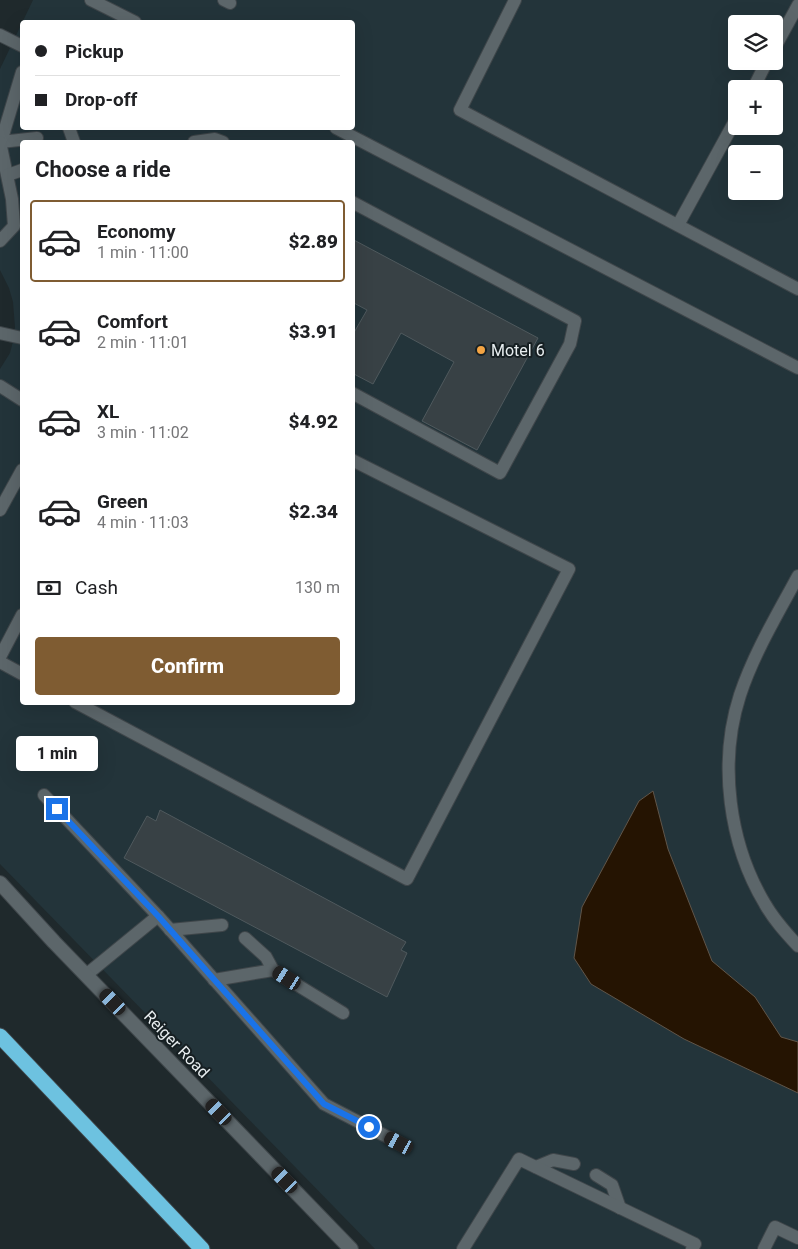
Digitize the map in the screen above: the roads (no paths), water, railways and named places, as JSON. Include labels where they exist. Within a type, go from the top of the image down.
[{"type":"highway","points":[[0,1036],[202,1249]]},
{"type":"street","name":"Reiger Road","points":[[0,884],[351,1249]]},
{"type":"lane","points":[[91,0],[131,20]]},
{"type":"lane","points":[[515,0],[460,110],[798,289]]},
{"type":"lane","points":[[783,32],[798,5]]},
{"type":"lane","points":[[0,35],[20,45]]},
{"type":"lane","points":[[0,241],[18,225],[18,197],[8,175],[0,142],[16,113],[20,86]]},
{"type":"lane","points":[[340,130],[798,368]]},
{"type":"lane","points":[[678,225],[728,134]]},
{"type":"lane","points":[[0,142],[37,138]]},
{"type":"lane","points":[[8,175],[20,171]]},
{"type":"lane","points":[[355,204],[576,321],[570,344],[500,473],[355,395]]},
{"type":"lane","points":[[0,333],[20,338]]},
{"type":"lane","points":[[0,386],[20,399]]},
{"type":"lane","points":[[81,705],[408,879],[569,569],[355,462]]},
{"type":"lane","points":[[0,510],[20,474]]},
{"type":"lane","points":[[798,576],[753,662],[740,697],[729,757],[730,788],[734,818],[739,844],[748,871],[765,905],[784,931],[798,946]]},
{"type":"lane","points":[[0,657],[20,619]]},
{"type":"lane","points":[[0,662],[20,673]]},
{"type":"lane","points":[[44,796],[158,916],[324,1104],[399,1143]]},
{"type":"lane","points":[[86,975],[158,916]]},
{"type":"lane","points":[[170,930],[222,925]]},
{"type":"lane","points":[[245,938],[266,957],[273,970],[343,1013]]},
{"type":"lane","points":[[214,980],[273,970]]},
{"type":"lane","points":[[462,1249],[519,1159],[695,1244],[692,1249]]},
{"type":"lane","points":[[536,1167],[553,1160],[574,1164]]},
{"type":"lane","points":[[596,1175],[612,1185],[620,1208]]},
{"type":"lane","points":[[764,1249],[776,1227],[798,1238]]},
{"type":"place","name":"Motel 6","points":[[481,350]]}]
